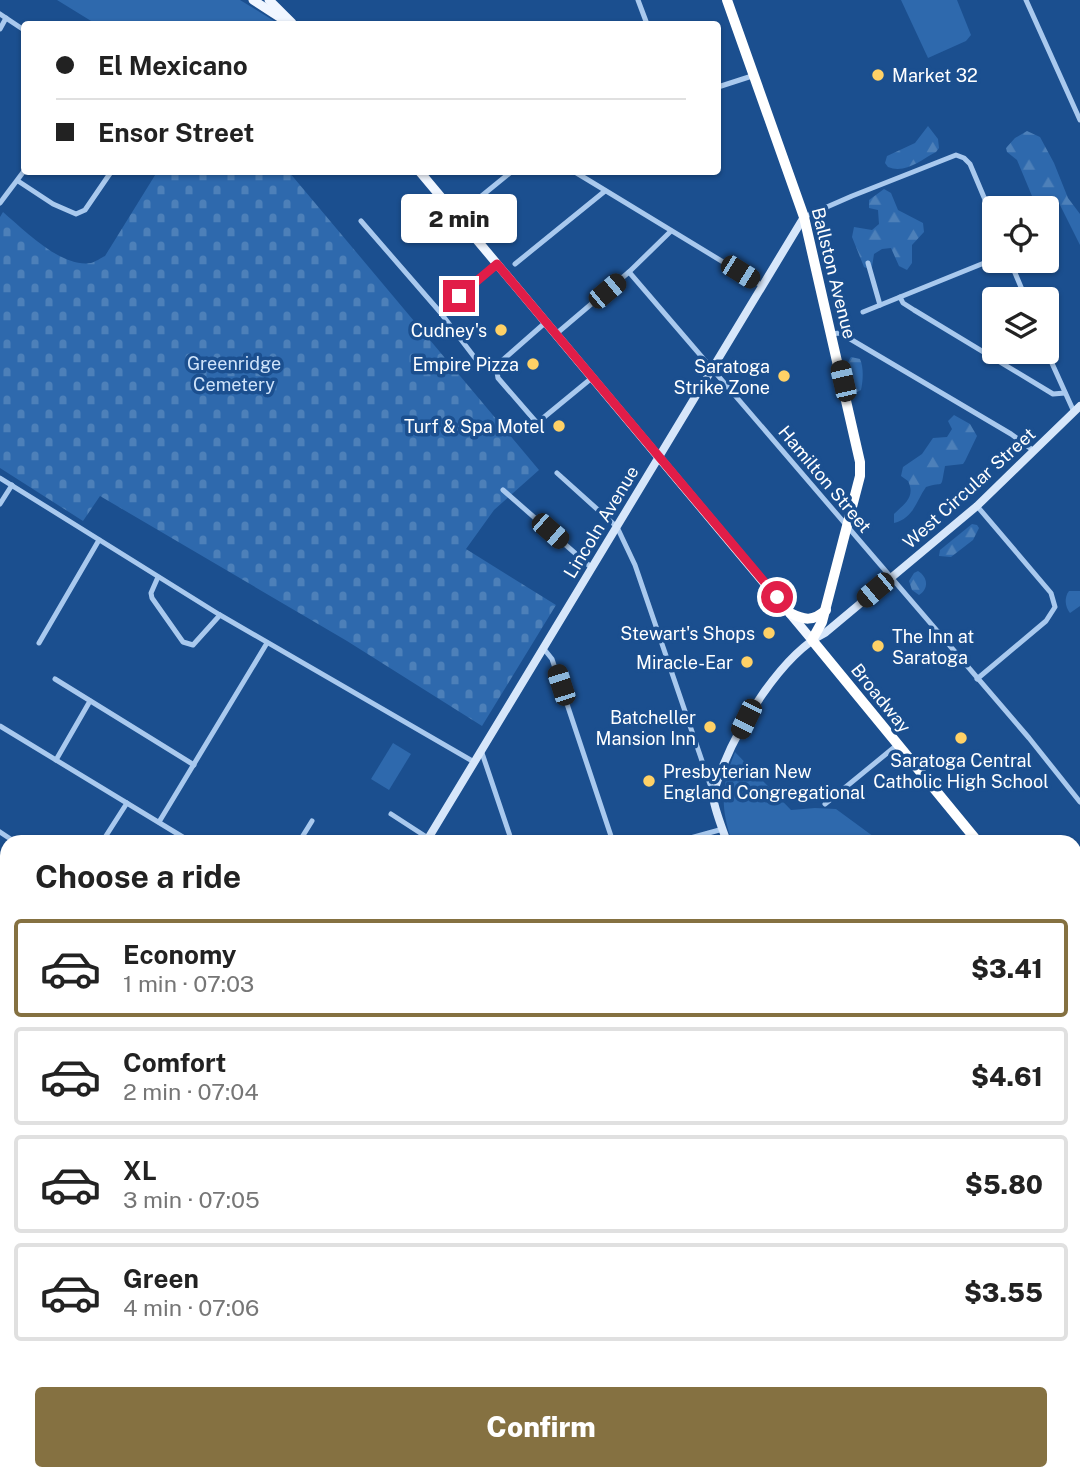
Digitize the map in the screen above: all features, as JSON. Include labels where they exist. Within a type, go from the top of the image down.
[{"type":"highway","name":"Ballston Avenue","points":[[727,0],[804,218],[860,462],[860,476],[826,610],[812,640]]},
{"type":"highway","points":[[790,613],[808,620],[818,617],[826,610]]},
{"type":"highway","name":"Broadway","points":[[812,640],[972,835]]},
{"type":"main road","points":[[253,0],[287,21]]},
{"type":"main road","points":[[270,0],[289,21]]},
{"type":"main road","points":[[423,175],[812,640]]},
{"type":"street","points":[[638,0],[646,21]]},
{"type":"street","points":[[1026,0],[1080,120]]},
{"type":"street","points":[[0,29],[3,16],[21,28]]},
{"type":"street","points":[[721,86],[752,76]]},
{"type":"street","points":[[804,218],[852,196],[956,156],[964,158],[970,164],[983,196]]},
{"type":"street","points":[[0,203],[22,175]]},
{"type":"street","points":[[18,181],[53,204],[76,214],[85,210],[109,175]]},
{"type":"street","points":[[457,216],[506,175]]},
{"type":"street","points":[[580,175],[761,285]]},
{"type":"street","points":[[515,264],[605,191]]},
{"type":"street","name":"Lincoln Avenue","points":[[430,835],[804,218]]},
{"type":"street","points":[[361,220],[440,312],[475,358],[481,363],[496,366]]},
{"type":"street","points":[[556,334],[629,272],[671,231]]},
{"type":"street","points":[[868,263],[880,305]]},
{"type":"street","points":[[440,312],[497,264]]},
{"type":"street","points":[[863,312],[982,264]]},
{"type":"street","name":"Hamilton Street","points":[[629,272],[1080,802]]},
{"type":"street","points":[[900,297],[903,303],[914,310],[1054,394],[1065,393]]},
{"type":"street","points":[[496,366],[547,322]]},
{"type":"street","points":[[831,334],[840,333],[1034,450]]},
{"type":"street","points":[[1052,364],[1065,393],[1077,409]]},
{"type":"street","points":[[496,366],[498,377],[537,423],[593,377]]},
{"type":"street","name":"West Circular Street","points":[[713,795],[746,719],[772,682],[812,640],[825,634],[977,506],[1077,409]]},
{"type":"street","points":[[556,473],[617,527],[635,565],[725,835]]},
{"type":"street","points":[[0,478],[220,615],[474,761]]},
{"type":"street","points":[[0,504],[12,485]]},
{"type":"street","points":[[503,490],[592,568]]},
{"type":"street","points":[[977,506],[1051,593],[1055,607],[1046,621],[977,679]]},
{"type":"street","points":[[38,643],[99,540]]},
{"type":"street","points":[[158,577],[152,588],[152,598],[183,642],[193,645],[199,641],[220,615]]},
{"type":"street","points":[[159,822],[267,643]]},
{"type":"street","points":[[544,649],[552,659],[611,835]]},
{"type":"street","points":[[55,680],[194,765]]},
{"type":"street","points":[[56,760],[90,701]]},
{"type":"street","points":[[0,726],[180,835]]},
{"type":"street","points":[[825,804],[897,745]]},
{"type":"street","points":[[481,750],[510,835]]},
{"type":"street","points":[[107,835],[127,803]]},
{"type":"street","points":[[391,814],[420,835]]},
{"type":"street","points":[[303,835],[312,821]]},
{"type":"street","points":[[701,835],[723,829]]},
{"type":"green space","points":[[57,0],[240,0],[274,21],[91,21]]},
{"type":"green space","points":[[901,0],[957,0],[971,35],[966,41],[928,58]]},
{"type":"green space","points":[[928,126],[938,139],[939,148],[936,152],[901,169],[888,167],[885,163],[887,156],[915,143]]},
{"type":"green space","points":[[1027,131],[1040,137],[1068,198],[1080,214],[1080,245],[1059,203],[1059,196],[1032,196],[1017,160],[1007,152],[1006,148],[1015,138]]},
{"type":"green space","name":"Greenridge Cemetery","points":[[155,175],[292,175],[539,470],[494,510],[466,549],[556,605],[482,726],[347,641],[100,496],[83,521],[0,468],[0,217],[3,212],[44,246],[68,260],[91,263],[105,256]]},
{"type":"green space","points":[[884,189],[891,193],[898,210],[923,223],[924,232],[912,245],[912,263],[907,270],[899,266],[891,248],[874,254],[872,267],[864,267],[852,237],[854,227],[872,230],[879,224],[878,210],[869,208],[869,200]]},
{"type":"green space","points":[[851,357],[860,359],[862,366],[861,390],[857,392],[853,390],[848,373]]},
{"type":"green space","points":[[954,415],[970,424],[977,436],[965,461],[963,464],[945,466],[941,484],[926,487],[910,513],[894,523],[894,514],[908,500],[911,492],[908,481],[901,476],[903,467],[922,454],[933,438],[947,437],[952,429],[948,421]]},
{"type":"green space","points":[[972,524],[979,528],[973,540],[951,557],[939,556],[940,550]]},
{"type":"green space","points":[[918,571],[924,576],[926,583],[919,595],[912,590],[909,581]]},
{"type":"green space","points":[[1069,591],[1080,591],[1080,606],[1070,613],[1066,602]]},
{"type":"green space","points":[[393,743],[411,754],[389,790],[371,779]]},
{"type":"green space","points":[[735,752],[791,810],[836,809],[871,835],[730,835],[724,807],[727,776]]},
{"type":"place","name":"Market 32","points":[[878,75]]},
{"type":"place","name":"Cudney's","points":[[501,330]]},
{"type":"place","name":"Empire Pizza","points":[[533,364]]},
{"type":"place","name":"Saratoga Strike Zone","points":[[784,376]]},
{"type":"place","name":"Turf & Spa Motel","points":[[559,426]]},
{"type":"place","name":"Stewart's Shops","points":[[769,633]]},
{"type":"place","name":"The Inn at Saratoga","points":[[878,646]]},
{"type":"place","name":"Miracle-Ear","points":[[747,662]]},
{"type":"place","name":"Batcheller Mansion Inn","points":[[710,727]]},
{"type":"place","name":"Saratoga Central Catholic High School","points":[[961,738]]},
{"type":"place","name":"Presbyterian New England Congregational","points":[[649,781]]},
{"type":"route","points":[[459,296],[497,264],[777,597]]}]
